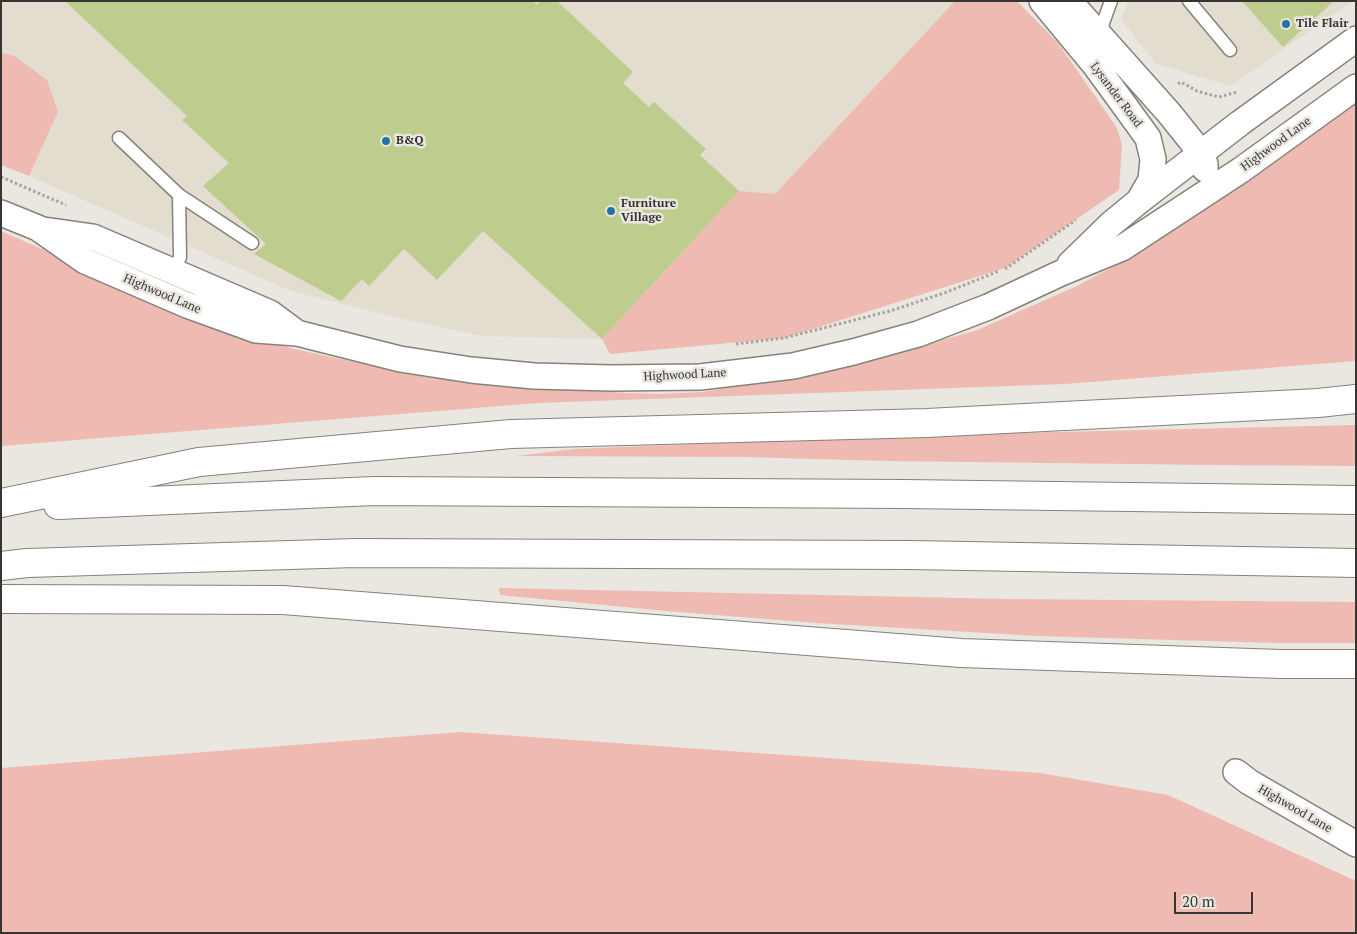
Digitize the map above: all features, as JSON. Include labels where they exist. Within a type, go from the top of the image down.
[{"type":"highway","points":[[1,505],[198,462],[511,434],[927,423],[1318,403],[1356,398]]},
{"type":"highway","points":[[1,505],[374,492],[904,494],[1356,500]]},
{"type":"highway","points":[[1,566],[37,563],[356,553],[910,555],[1356,563]]},
{"type":"highway","points":[[1,599],[283,600],[961,652],[1281,664],[1356,664]]},
{"type":"highway","points":[[1,618],[283,600]]},
{"type":"street","name":"Lysander Road","points":[[1042,1],[1095,65],[1148,138],[1153,159],[1151,180],[1139,201]]},
{"type":"street","name":"Lysander Road","points":[[1069,1],[1163,107]]},
{"type":"street","name":"Highwood Lane","points":[[1061,273],[1111,224],[1139,201],[1240,123],[1356,39]]},
{"type":"street","name":"Highwood Lane","points":[[38,228],[85,261],[187,305],[256,330],[297,333],[400,359],[471,370],[534,376],[611,378],[700,376],[793,366],[854,352],[918,334],[988,307],[1061,273],[1122,248],[1241,170],[1356,87]]},
{"type":"street","name":"Highwood Lane","points":[[1163,107],[1184,122],[1201,126],[1219,127],[1240,123]]},
{"type":"street","points":[[1163,107],[1201,153],[1205,164],[1202,188],[1195,201]]},
{"type":"street","name":"Highwood Lane","points":[[1,213],[38,228],[94,237],[270,313],[297,333]]},
{"type":"street","name":"Highwood Lane","points":[[1236,772],[1249,782],[1356,844]]},
{"type":"lane","points":[[1101,36],[1103,23],[1111,1]]},
{"type":"lane","points":[[1188,1],[1230,50]]},
{"type":"lane","points":[[119,138],[179,195],[252,243]]},
{"type":"lane","points":[[174,272],[180,257],[179,195]]},
{"type":"path","points":[[1163,107],[1181,82],[1197,91],[1219,96],[1239,91]]},
{"type":"path","points":[[1,177],[74,209]]},
{"type":"path","points":[[730,345],[784,338],[890,311],[947,292],[1005,268],[1078,218]]},
{"type":"shaded area","points":[[1,1],[955,1],[775,194],[739,191],[602,339],[482,336],[403,319],[291,291],[29,176],[58,111],[16,57],[1,52]]},
{"type":"shaded area","points":[[955,1],[1017,1],[1058,43],[1117,128],[1122,145],[1119,190],[1005,268],[784,338],[610,354],[602,339],[739,191],[775,194]]},
{"type":"shaded area","points":[[1128,1],[1353,1],[1231,86],[1156,64],[1121,19]]},
{"type":"shaded area","points":[[1,52],[16,57],[47,80],[58,112],[29,176],[1,165]]},
{"type":"shaded area","points":[[1356,99],[1356,361],[1065,384],[538,403],[1,446],[1,231],[175,307],[294,349],[430,378],[626,393],[703,392],[830,370],[975,331],[1077,286],[1127,259]]},
{"type":"shaded area","points":[[1356,425],[1356,466],[888,461],[743,457],[516,456],[574,449],[889,436]]},
{"type":"shaded area","points":[[499,588],[1008,599],[1356,602],[1356,643],[1277,643],[1037,636],[816,623],[500,595]]},
{"type":"shaded area","points":[[460,732],[1040,773],[1168,795],[1356,881],[1356,933],[1,933],[1,768]]},
{"type":"building","name":"B&Q","points":[[65,1],[533,1],[537,5],[540,1],[557,1],[633,72],[623,83],[649,107],[654,102],[706,149],[700,155],[739,191],[602,339],[483,231],[437,280],[404,249],[369,286],[362,279],[341,301],[254,254],[266,244],[203,186],[229,163],[182,120],[187,116]]},
{"type":"building","name":"Tile Flair","points":[[1242,1],[1334,1],[1283,47]]},
{"type":"place","name":"Tile Flair","points":[[1286,24]]},
{"type":"place","name":"B&Q","points":[[386,141]]},
{"type":"place","name":"Furniture Village","points":[[611,211]]}]
